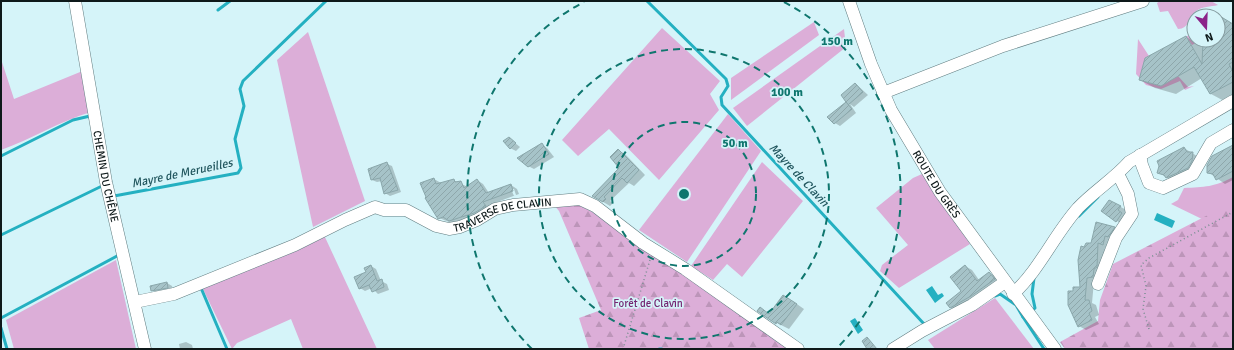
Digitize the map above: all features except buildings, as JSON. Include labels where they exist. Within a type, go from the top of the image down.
[{"type":"street","name":"CHEMIN DU CHÊNE","points":[[75,1],[106,182],[145,349]]},
{"type":"street","name":"ROUTE DU GRÈS","points":[[849,1],[891,110],[940,192],[1013,294],[1055,349]]},
{"type":"street","points":[[884,93],[1003,46],[1143,1]]},
{"type":"street","points":[[1013,294],[1030,276],[1057,234],[1079,207],[1118,174],[1129,162],[1233,101]]},
{"type":"street","points":[[1140,155],[1142,166],[1150,184],[1163,188],[1194,174],[1211,143],[1233,130]]},
{"type":"street","points":[[1098,284],[1116,238],[1132,214],[1128,194],[1118,174]]},
{"type":"street","name":"TRAVERSE DE CLAVIN","points":[[135,302],[174,294],[295,245],[374,207],[384,210],[406,210],[436,226],[449,229],[460,227],[477,220],[495,209],[513,204],[580,199],[595,206],[643,243],[655,249],[685,269],[798,349]]},
{"type":"street","points":[[893,349],[922,331],[972,305],[1005,282]]},
{"type":"path","points":[[1149,329],[1143,309],[1146,286],[1140,265],[1149,258],[1233,212]]},
{"type":"path","points":[[623,349],[646,271],[655,249]]},
{"type":"green space","points":[[1160,1],[1211,1],[1218,5],[1202,8],[1186,8],[1186,26],[1178,29],[1168,11],[1160,12],[1157,3]]},
{"type":"green space","points":[[814,22],[819,35],[731,100],[731,78]]},
{"type":"green space","points":[[662,28],[720,81],[710,94],[719,110],[659,180],[609,129],[578,156],[562,140]]},
{"type":"green space","points":[[844,29],[846,47],[747,126],[733,108]]},
{"type":"green space","points":[[308,32],[365,201],[313,227],[277,60]]},
{"type":"green space","points":[[1138,39],[1149,56],[1146,82],[1161,86],[1178,76],[1188,87],[1194,86],[1185,90],[1180,81],[1161,89],[1146,85],[1136,74]]},
{"type":"green space","points":[[1,59],[14,99],[85,70],[91,112],[68,120],[1,150]]},
{"type":"green space","points":[[728,114],[761,151],[687,262],[639,230]]},
{"type":"green space","points":[[762,162],[803,201],[742,277],[727,264],[713,280],[691,266]]},
{"type":"green space","points":[[922,174],[970,244],[899,288],[880,271],[882,265],[908,245],[876,208],[913,178]]},
{"type":"green space","points":[[1233,177],[1233,204],[1204,220],[1171,204],[1178,200],[1184,188],[1209,186],[1221,183]]},
{"type":"green space","points":[[1233,202],[1233,349],[1065,349],[1060,342],[1098,321],[1100,300],[1113,264]]},
{"type":"green space","name":"Forêt de Clavin","points":[[553,204],[578,204],[594,213],[656,252],[789,349],[589,349],[579,318],[601,310],[559,211]]},
{"type":"green space","points":[[324,235],[377,349],[303,349],[291,319],[237,343],[232,349],[202,287]]},
{"type":"green space","points":[[116,260],[136,349],[14,349],[6,320]]},
{"type":"green space","points":[[995,298],[1034,349],[935,349],[928,340]]},
{"type":"water","points":[[1157,213],[1175,221],[1172,228],[1154,220]]},
{"type":"water","points":[[932,286],[938,295],[942,293],[944,296],[935,303],[926,290]]},
{"type":"water","points":[[855,318],[863,330],[858,334],[850,321]]},
{"type":"waterway","points":[[218,10],[230,1]]},
{"type":"waterway","name":"Mayre de Merueilles","points":[[114,196],[238,173],[241,168],[235,139],[244,106],[240,89],[243,81],[326,1]]},
{"type":"waterway","name":"Mayre de Clavin","points":[[647,1],[726,79],[728,86],[721,97],[722,105],[925,325]]},
{"type":"waterway","name":"Mayre de Merueilles","points":[[1,156],[73,120],[90,116],[90,118]]},
{"type":"waterway","points":[[1,235],[104,185]]},
{"type":"waterway","points":[[1079,216],[1098,197]]},
{"type":"waterway","points":[[1,318],[119,255]]},
{"type":"waterway","points":[[1034,278],[1032,294],[1034,309]]},
{"type":"waterway","points":[[201,288],[227,349]]},
{"type":"waterway","points":[[995,296],[1000,294],[1016,305],[1023,317],[1026,315]]},
{"type":"waterway","points":[[1023,317],[1044,349]]},
{"type":"waterway","points":[[1,328],[7,349]]}]
